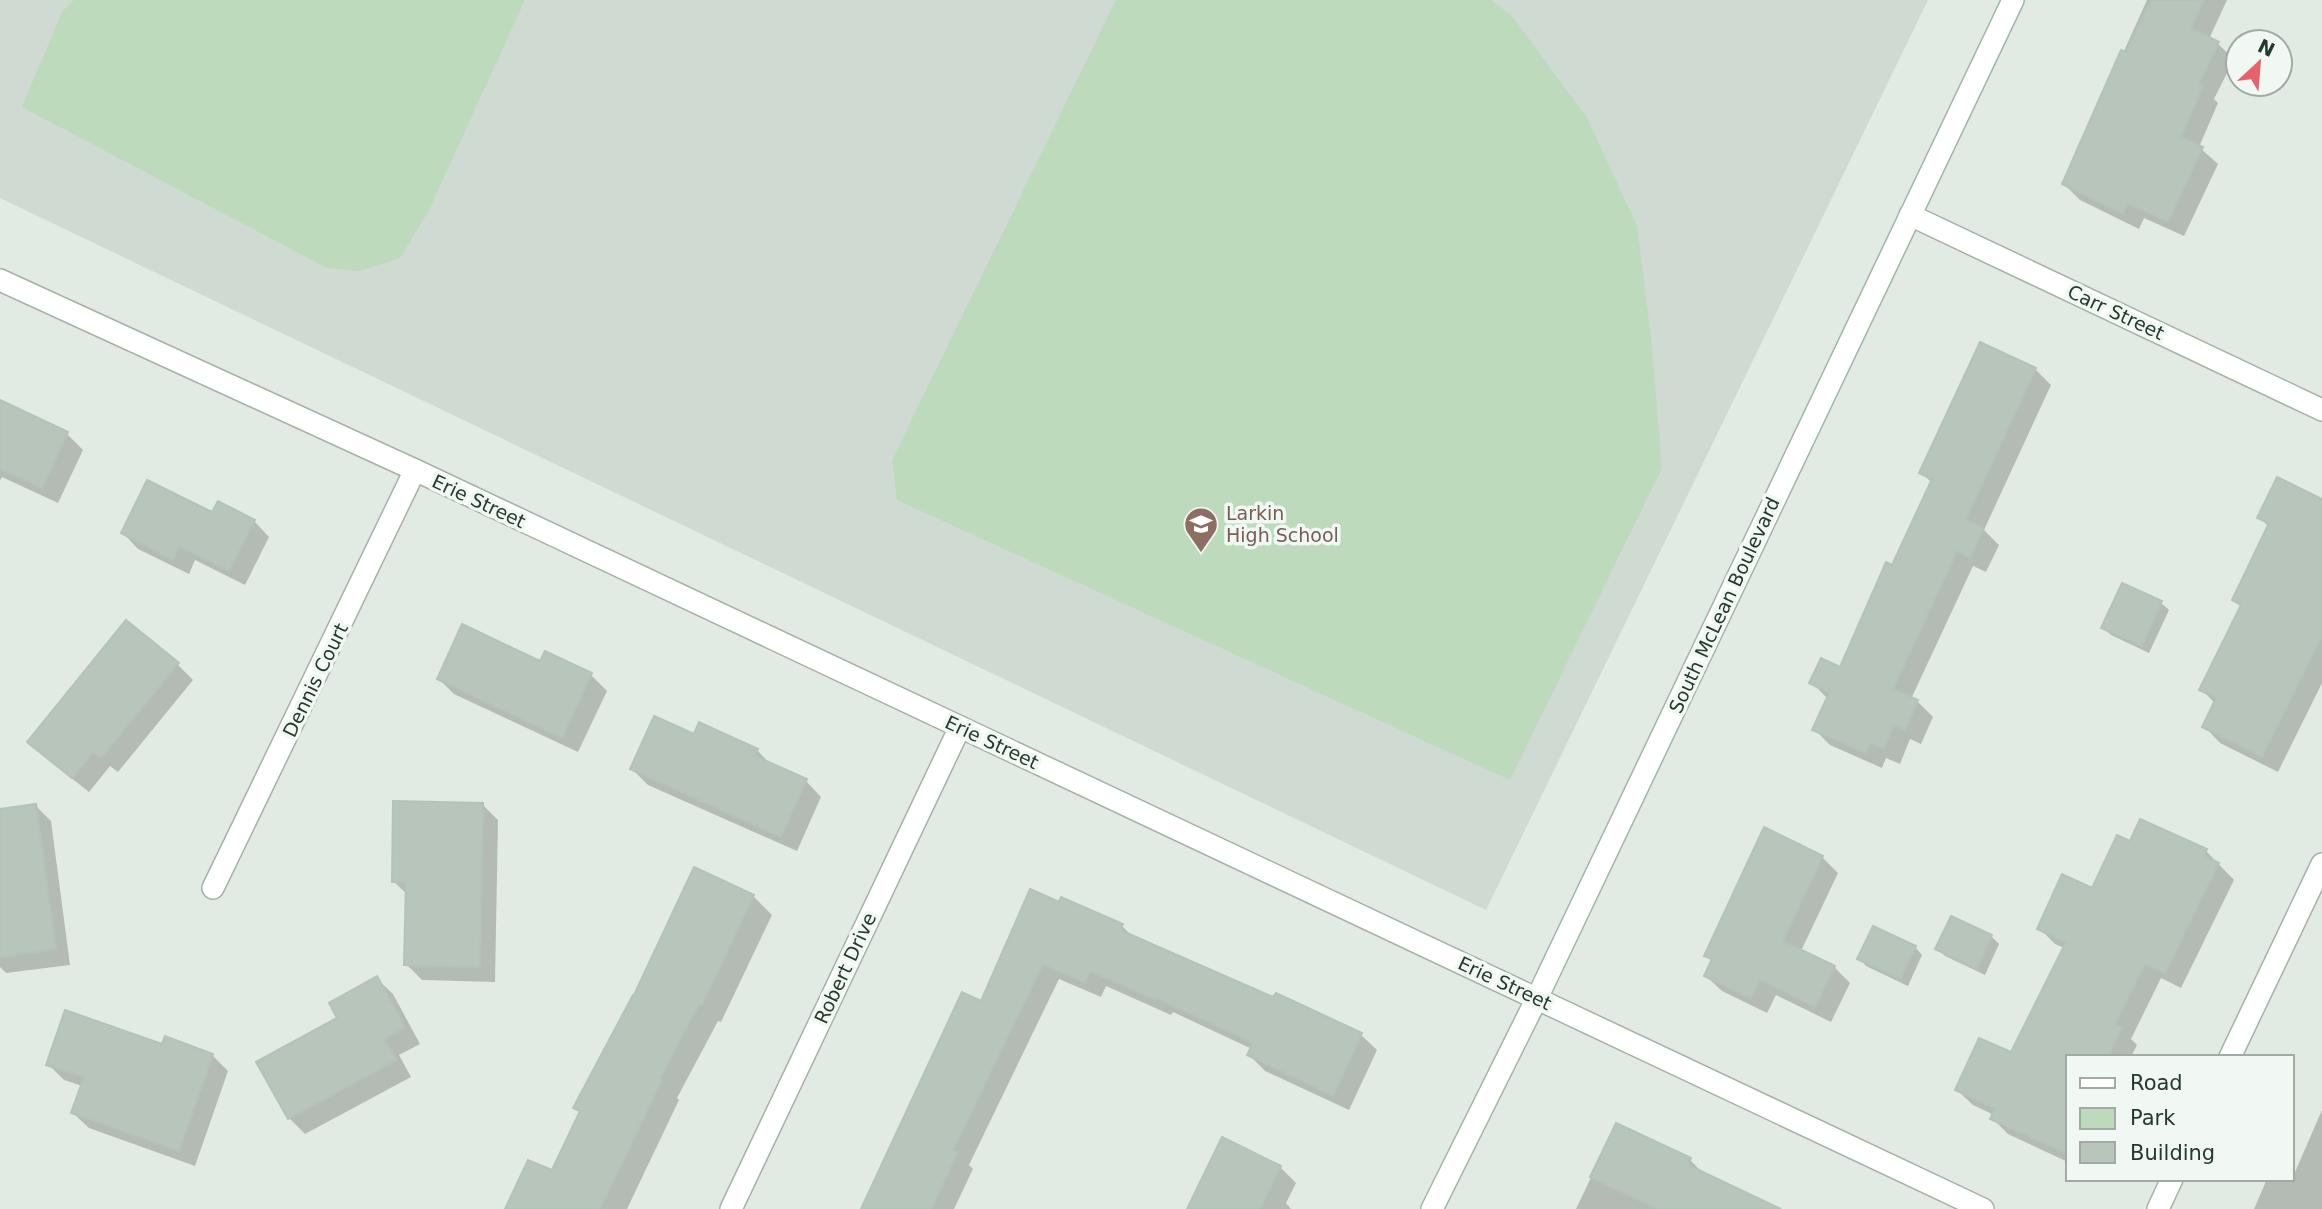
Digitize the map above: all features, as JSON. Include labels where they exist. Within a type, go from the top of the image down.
[{"type":"street","name":"South McLean Boulevard","points":[[1432,1209],[1537,998],[2013,0]]},
{"type":"street","name":"Carr Street","points":[[1910,215],[2322,410]]},
{"type":"street","name":"Erie Street","points":[[0,280],[415,470],[1983,1209]]},
{"type":"street","name":"Dennis Court","points":[[213,888],[415,470]]},
{"type":"street","name":"Robert Drive","points":[[731,1209],[960,727]]},
{"type":"street","points":[[2231,1055],[2322,864]]},
{"type":"street","points":[[2158,1209],[2171,1181]]},
{"type":"shaded area","name":"Larkin High School","points":[[0,0],[1928,0],[1486,910],[0,198]]},
{"type":"green space","points":[[74,0],[525,0],[428,212],[400,258],[359,271],[327,268],[22,107],[62,12]]},
{"type":"green space","points":[[1116,0],[1491,0],[1512,16],[1587,118],[1637,226],[1651,338],[1662,468],[1510,780],[897,500],[892,460]]},
{"type":"building","points":[[2151,0],[2204,0],[2191,28],[2219,42],[2199,84],[2203,86],[2181,137],[2203,147],[2168,222],[2128,203],[2123,214],[2062,184],[2121,50],[2126,52]]},
{"type":"building","points":[[1980,342],[2036,368],[1966,519],[1984,528],[1970,558],[1957,551],[1893,689],[1918,700],[1905,730],[1894,725],[1884,749],[1870,743],[1866,753],[1812,730],[1829,693],[1809,683],[1821,658],[1840,667],[1886,562],[1892,565],[1932,479],[1919,473]]},
{"type":"building","points":[[0,400],[68,432],[42,488],[0,469]]},
{"type":"building","points":[[2277,477],[2322,499],[2322,636],[2262,757],[2202,727],[2216,698],[2199,690],[2241,605],[2232,600],[2269,523],[2257,518]]},
{"type":"building","points":[[147,480],[212,512],[218,501],[255,520],[229,571],[179,546],[173,560],[121,533]]},
{"type":"building","points":[[2122,583],[2162,601],[2142,646],[2101,628]]},
{"type":"building","points":[[126,620],[179,663],[101,758],[93,752],[72,778],[27,742]]},
{"type":"building","points":[[462,624],[540,661],[545,651],[592,673],[562,738],[437,679]]},
{"type":"building","points":[[654,716],[694,734],[699,722],[758,749],[755,756],[807,779],[781,837],[630,769]]},
{"type":"building","points":[[393,801],[483,803],[480,967],[404,965],[406,882],[392,882]]},
{"type":"building","points":[[36,804],[56,949],[0,957],[0,809]]},
{"type":"building","points":[[2140,819],[2207,849],[2204,856],[2219,863],[2165,973],[2145,964],[2115,1024],[2122,1028],[2109,1055],[2066,1055],[2066,1153],[1990,1119],[1995,1108],[1955,1090],[1979,1038],[2011,1052],[2066,942],[2037,929],[2062,874],[2092,888],[2117,835],[2130,841]]},
{"type":"building","points":[[1764,827],[1823,856],[1783,941],[1835,966],[1815,1007],[1760,980],[1751,998],[1704,976],[1712,959],[1704,956]]},
{"type":"building","points":[[694,867],[754,895],[702,1005],[699,1004],[660,1078],[662,1080],[600,1209],[505,1209],[528,1160],[552,1170],[580,1111],[573,1108],[634,995]]},
{"type":"building","points":[[1030,889],[1059,902],[1061,897],[1123,924],[1120,930],[1273,997],[1276,993],[1362,1033],[1333,1096],[1247,1055],[1253,1043],[1157,998],[1156,1000],[1090,971],[1085,983],[1043,964],[953,1150],[958,1152],[931,1209],[861,1209],[962,992],[981,1001]]},
{"type":"building","points":[[1951,916],[1992,935],[1977,969],[1935,949]]},
{"type":"building","points":[[1873,926],[1916,946],[1900,979],[1857,959]]},
{"type":"building","points":[[377,976],[405,1027],[384,1039],[397,1060],[288,1119],[256,1062],[337,1018],[329,1003]]},
{"type":"building","points":[[65,1010],[162,1044],[165,1036],[213,1054],[179,1151],[71,1113],[84,1077],[46,1065]]},
{"type":"building","points":[[1616,1123],[1691,1158],[1688,1165],[1781,1209],[1658,1209],[1590,1177]]},
{"type":"building","points":[[1222,1137],[1281,1166],[1260,1209],[1187,1209]]},
{"type":"place","name":"Larkin High School","points":[[1201,554]]}]
